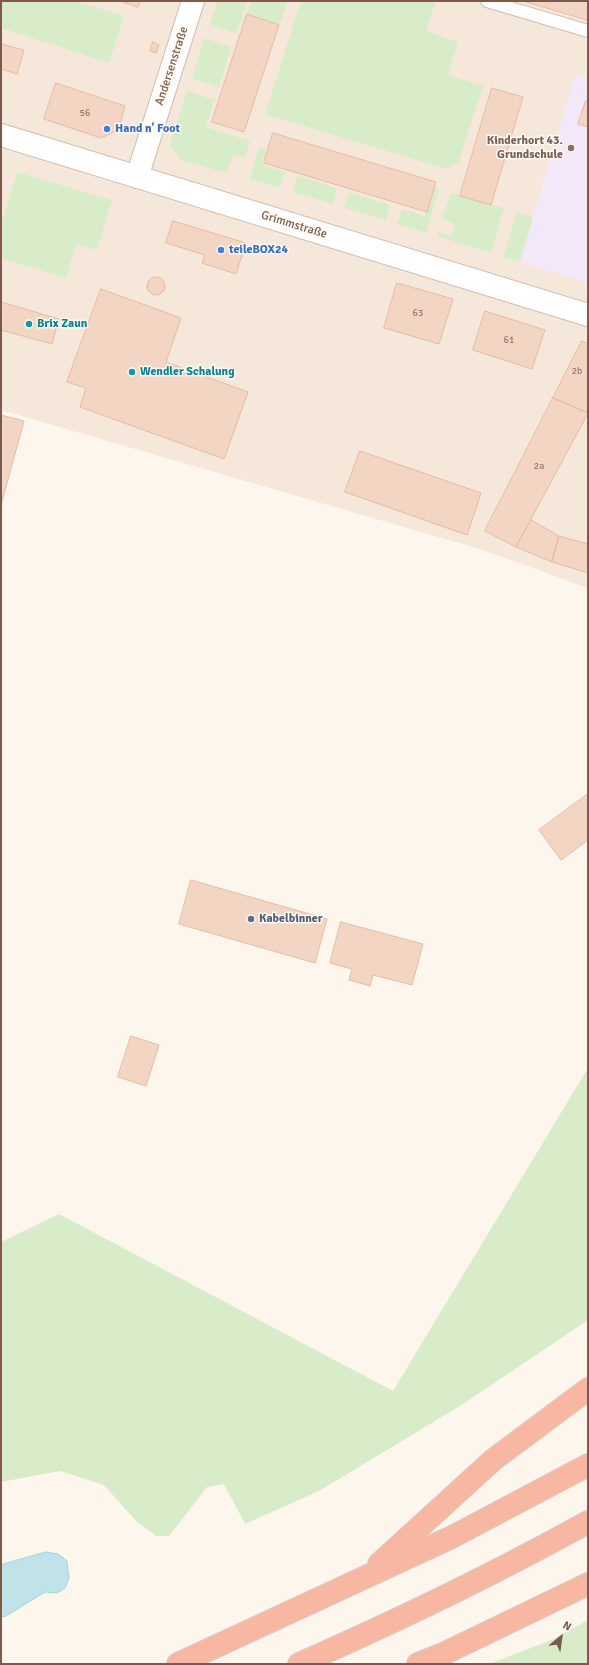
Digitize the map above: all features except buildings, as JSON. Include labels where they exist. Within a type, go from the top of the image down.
[{"type":"highway","points":[[362,1580],[493,1460],[588,1389]]},
{"type":"highway","points":[[178,1664],[452,1537],[588,1465]]},
{"type":"highway","points":[[299,1664],[374,1631],[468,1585],[588,1522]]},
{"type":"highway","points":[[418,1664],[443,1654],[588,1584]]},
{"type":"street","name":"Andersenstraße","points":[[137,177],[193,1]]},
{"type":"street","name":"Grimmstraße","points":[[1,135],[588,315]]},
{"type":"lane","points":[[487,1],[588,31]]},
{"type":"shaded area","points":[[1,1],[588,1],[588,588],[483,550],[1,410]]},
{"type":"shaded area","name":"Kinderhort 43. Grundschule","points":[[575,75],[588,79],[588,283],[520,262]]},
{"type":"green space","points":[[1,1],[76,1],[124,16],[109,63],[1,28]]},
{"type":"green space","points":[[218,1],[248,1],[236,33],[210,24]]},
{"type":"green space","points":[[252,1],[288,1],[279,25],[247,14]]},
{"type":"green space","points":[[301,1],[436,1],[426,31],[458,42],[448,75],[483,86],[459,161],[446,169],[265,114]]},
{"type":"green space","points":[[204,38],[231,47],[219,87],[192,78]]},
{"type":"green space","points":[[187,91],[214,100],[206,127],[250,141],[245,158],[233,155],[227,173],[181,160],[170,144]]},
{"type":"green space","points":[[259,147],[266,150],[262,165],[285,172],[280,188],[250,179]]},
{"type":"green space","points":[[17,172],[112,200],[97,250],[76,244],[66,278],[1,258],[1,226]]},
{"type":"green space","points":[[297,176],[337,188],[333,204],[293,192]]},
{"type":"green space","points":[[434,188],[439,189],[426,233],[397,224],[402,209],[425,216]]},
{"type":"green space","points":[[349,192],[390,205],[385,220],[344,208]]},
{"type":"green space","points":[[451,193],[504,208],[491,253],[437,236],[439,232],[452,236],[455,224],[442,219]]},
{"type":"green space","points":[[517,212],[533,217],[520,262],[503,257]]},
{"type":"green space","points":[[588,1068],[588,1320],[460,1406],[319,1491],[245,1524],[224,1484],[207,1487],[169,1536],[156,1536],[136,1521],[104,1485],[60,1471],[1,1482],[1,1242],[59,1214],[393,1391]]},
{"type":"green space","points":[[588,1620],[588,1664],[489,1664],[554,1639]]},
{"type":"water","points":[[46,1552],[58,1554],[67,1561],[69,1578],[65,1588],[57,1593],[45,1592],[6,1616],[1,1617],[1,1565]]},
{"type":"place","name":"Hand n' Foot","points":[[107,129]]},
{"type":"place","name":"Kinderhort 43. Grundschule","points":[[571,148]]},
{"type":"place","name":"teileBOX24","points":[[221,250]]},
{"type":"place","name":"Brix Zaun","points":[[29,324]]},
{"type":"place","name":"Wendler Schalung","points":[[132,372]]},
{"type":"place","name":"Kabelbinner","points":[[251,919]]}]
